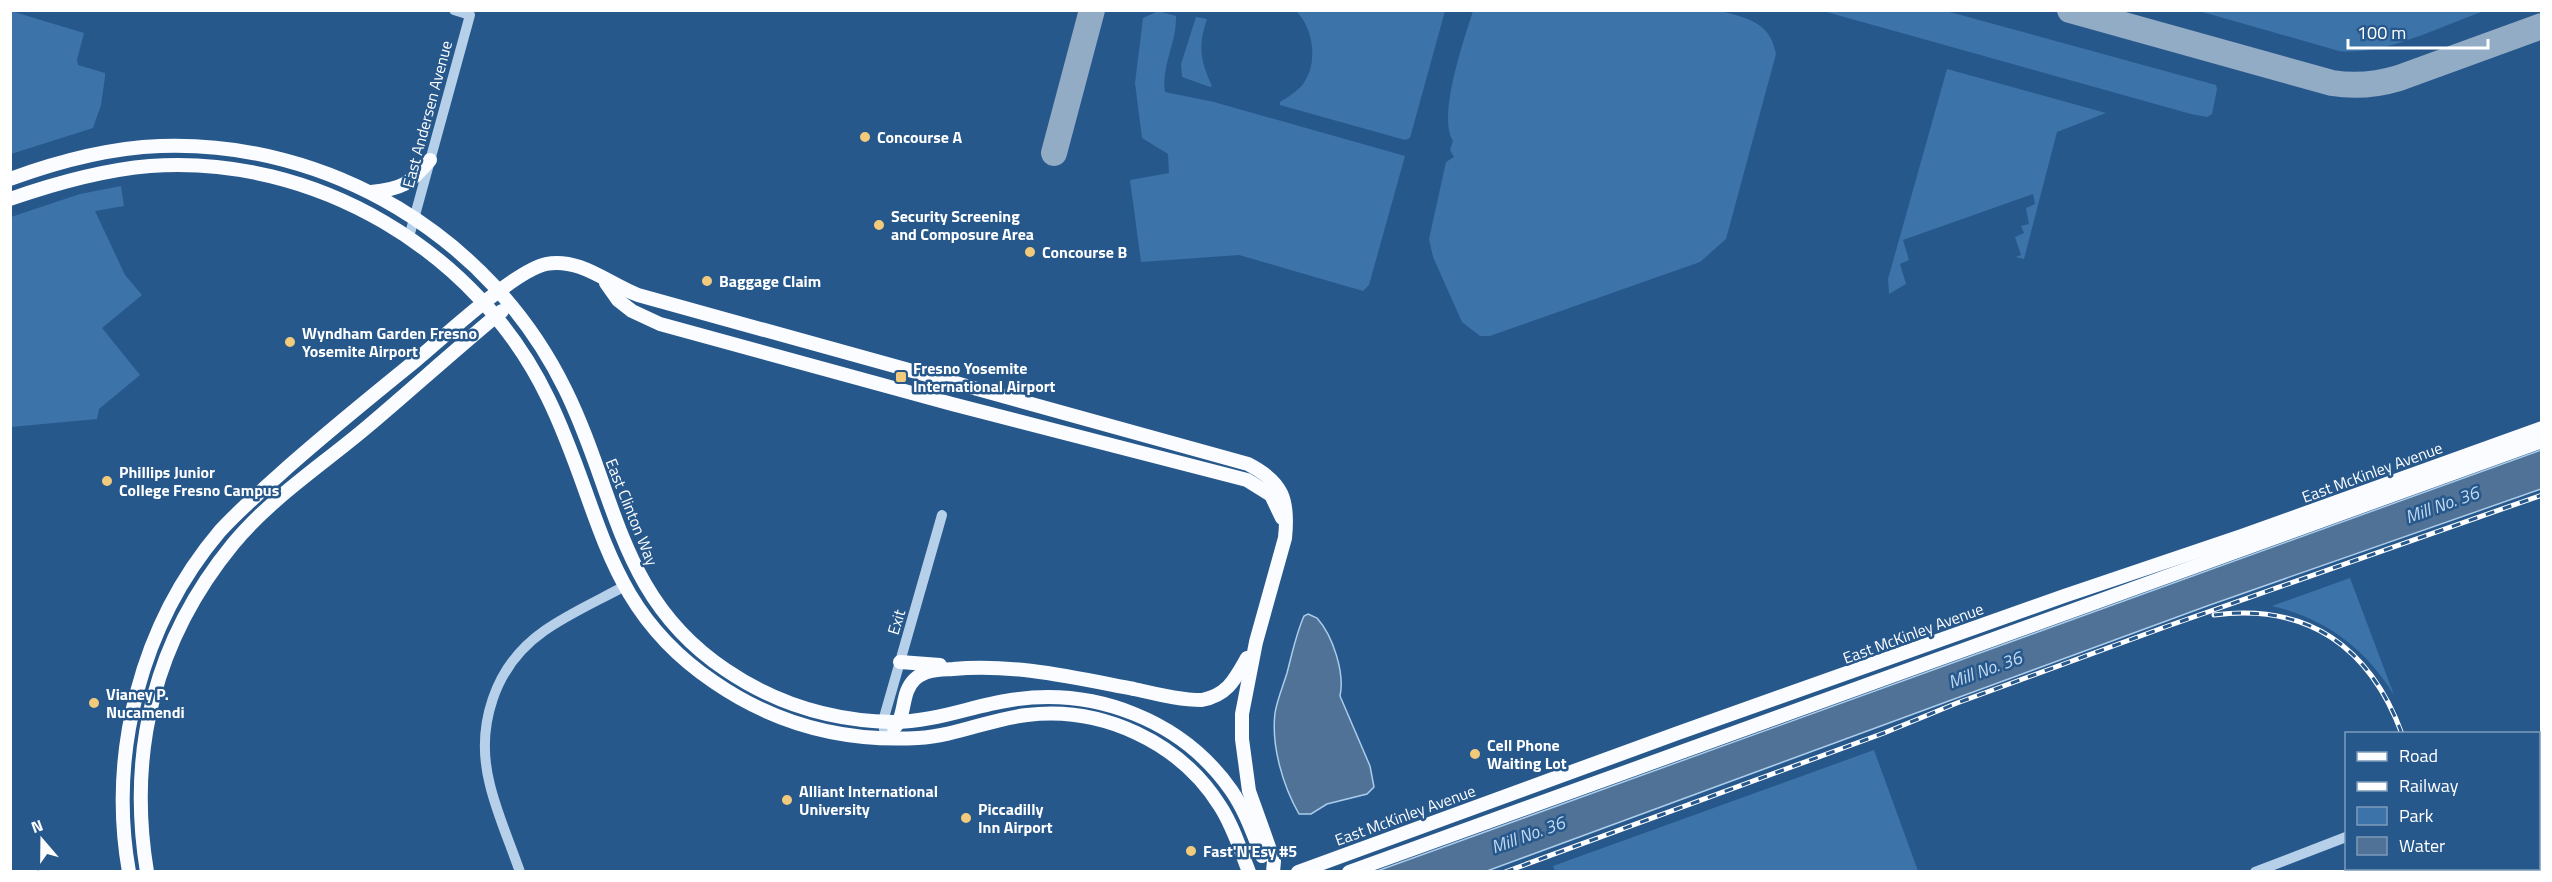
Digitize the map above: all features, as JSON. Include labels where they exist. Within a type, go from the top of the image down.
[{"type":"main road","name":"East Clinton Way","points":[[10,179],[64,161],[108,152],[157,146],[228,149],[298,164],[370,192],[414,218],[465,256],[510,304],[540,344],[568,395],[626,548],[639,575],[671,621],[714,661],[751,685],[789,703],[833,716],[901,722],[944,717],[1009,700],[1050,697],[1090,700],[1135,714],[1175,735],[1218,774],[1241,806],[1268,872]]},
{"type":"main road","points":[[126,169],[140,156],[150,154],[228,149]]},
{"type":"main road","points":[[370,192],[394,189],[408,183],[430,160]]},
{"type":"main road","points":[[10,199],[74,179],[126,169],[203,166],[268,176],[307,187],[346,202],[409,237],[453,272],[496,316],[522,352],[549,399],[608,555],[623,586],[659,635],[702,674],[730,693],[782,719],[814,729],[853,737],[940,735],[1005,719],[1037,714],[1087,717],[1124,728],[1155,742],[1170,752],[1209,790],[1229,822],[1249,872]]},
{"type":"main road","points":[[129,872],[124,844],[123,769],[128,728],[146,662],[160,624],[187,578],[220,532],[272,481],[329,431],[484,303],[527,271],[546,264],[565,263],[584,268],[638,295],[1248,464],[1276,483],[1282,494],[1287,518],[1285,538],[1256,642],[1242,714],[1242,739],[1249,791],[1274,861],[1273,872]]},
{"type":"main road","points":[[601,278],[618,300],[632,311],[660,324],[999,416],[1248,480],[1266,491],[1277,504],[1285,538]]},
{"type":"main road","points":[[147,872],[139,815],[143,744],[153,697],[169,649],[199,589],[234,542],[284,494],[366,429],[510,304]]},
{"type":"main road","points":[[999,416],[1005,397]]},
{"type":"main road","name":"East McKinley Avenue","points":[[1298,872],[2064,596],[2541,428]]},
{"type":"main road","name":"East McKinley Avenue","points":[[1349,872],[2541,441]]},
{"type":"main road","points":[[2136,572],[2141,587]]},
{"type":"main road","points":[[623,586],[634,588],[641,594],[669,630],[690,650],[714,661]]},
{"type":"main road","points":[[1940,660],[1941,650],[1947,645],[2012,623],[2064,596]]},
{"type":"main road","points":[[900,662],[1054,675],[1202,700],[1220,695],[1232,685],[1256,642]]},
{"type":"main road","points":[[1820,703],[1863,678],[1912,659],[1919,653],[1920,648]]},
{"type":"main road","points":[[885,738],[901,722],[905,695],[915,678],[934,670],[968,667]]},
{"type":"street","name":"East Andersen Avenue","points":[[409,237],[470,15],[454,10]]},
{"type":"street","points":[[272,481],[284,494]]},
{"type":"street","name":"Exit","points":[[885,738],[883,721],[942,515]]},
{"type":"street","points":[[520,872],[488,775],[484,742],[490,705],[504,673],[530,642],[555,624],[623,586]]},
{"type":"street","points":[[2255,872],[2345,837]]},
{"type":"green space","points":[[11,11],[84,33],[77,60],[78,65],[105,73],[105,77],[101,105],[93,128],[11,154]]},
{"type":"green space","points":[[1158,11],[1176,16],[1176,26],[1165,73],[1165,92],[1214,102],[1405,156],[1369,285],[1363,291],[1239,255],[1141,262],[1130,180],[1169,173],[1168,154],[1142,138],[1135,83],[1143,18]]},
{"type":"green space","points":[[1296,11],[1445,11],[1410,138],[1405,140],[1280,105],[1280,102],[1303,84],[1311,64],[1310,35]]},
{"type":"green space","points":[[1473,11],[1720,11],[1748,19],[1763,28],[1773,43],[1776,54],[1726,239],[1700,262],[1490,336],[1480,336],[1462,322],[1433,257],[1429,239],[1446,162],[1454,157],[1450,150],[1453,141],[1449,130],[1450,97],[1458,58]]},
{"type":"green space","points":[[1823,11],[1946,11],[2216,85],[2212,114],[2207,117],[2191,114]]},
{"type":"green space","points":[[2199,11],[2484,11],[2431,32],[2375,49],[2339,51]]},
{"type":"green space","points":[[1196,17],[1207,19],[1201,45],[1205,68],[1212,86],[1210,87],[1182,77],[1181,64]]},
{"type":"green space","points":[[1947,69],[2106,113],[2057,132],[2024,259],[2016,257],[2021,255],[2015,237],[2024,233],[2021,226],[2029,224],[2026,208],[2035,204],[2033,194],[1903,240],[1909,260],[1900,264],[1906,284],[1889,294],[1888,279]]},
{"type":"green space","points":[[121,186],[124,206],[95,211],[125,275],[142,295],[102,328],[140,375],[99,409],[97,419],[11,427],[11,217],[80,194]]},
{"type":"green space","points":[[2350,578],[2394,695],[2370,663],[2327,627],[2272,606]]},
{"type":"green space","points":[[1874,750],[1918,871],[1555,871],[1553,866]]},
{"type":"water","name":"Mill No. 36","points":[[2541,450],[2541,489],[2207,606],[1487,871],[1377,871]]},
{"type":"water","points":[[1308,614],[1317,618],[1333,645],[1341,677],[1340,696],[1370,766],[1374,787],[1367,794],[1327,804],[1311,814],[1299,814],[1288,791],[1280,765],[1274,726],[1277,703],[1296,637],[1304,616]]},
{"type":"taxiway","points":[[1054,153],[1092,10]]},
{"type":"taxiway","points":[[2070,10],[2332,83],[2349,85],[2374,84],[2399,78],[2542,26]]},
{"type":"railway","points":[[1505,872],[2165,627],[2542,495]]},
{"type":"railway","points":[[2214,615],[2248,613],[2279,616],[2306,624],[2331,637],[2353,655],[2372,677],[2389,703],[2401,732]]},
{"type":"place","name":"Concourse A","points":[[865,137]]},
{"type":"place","name":"Security Screening and Composure Area","points":[[879,225]]},
{"type":"place","name":"Concourse B","points":[[1030,252]]},
{"type":"place","name":"Baggage Claim","points":[[707,281]]},
{"type":"place","name":"Wyndham Garden Fresno Yosemite Airport","points":[[290,342]]},
{"type":"place","name":"Fresno Yosemite International Airport","points":[[901,377]]},
{"type":"place","name":"Phillips Junior College Fresno Campus","points":[[107,481]]},
{"type":"place","name":"Vianey P. Nucamendi","points":[[94,703]]},
{"type":"place","name":"Cell Phone Waiting Lot","points":[[1475,754]]},
{"type":"place","name":"Alliant International University","points":[[787,800]]},
{"type":"place","name":"Piccadilly Inn Airport","points":[[966,818]]},
{"type":"place","name":"Fast'N'Esy #5","points":[[1191,851]]}]
